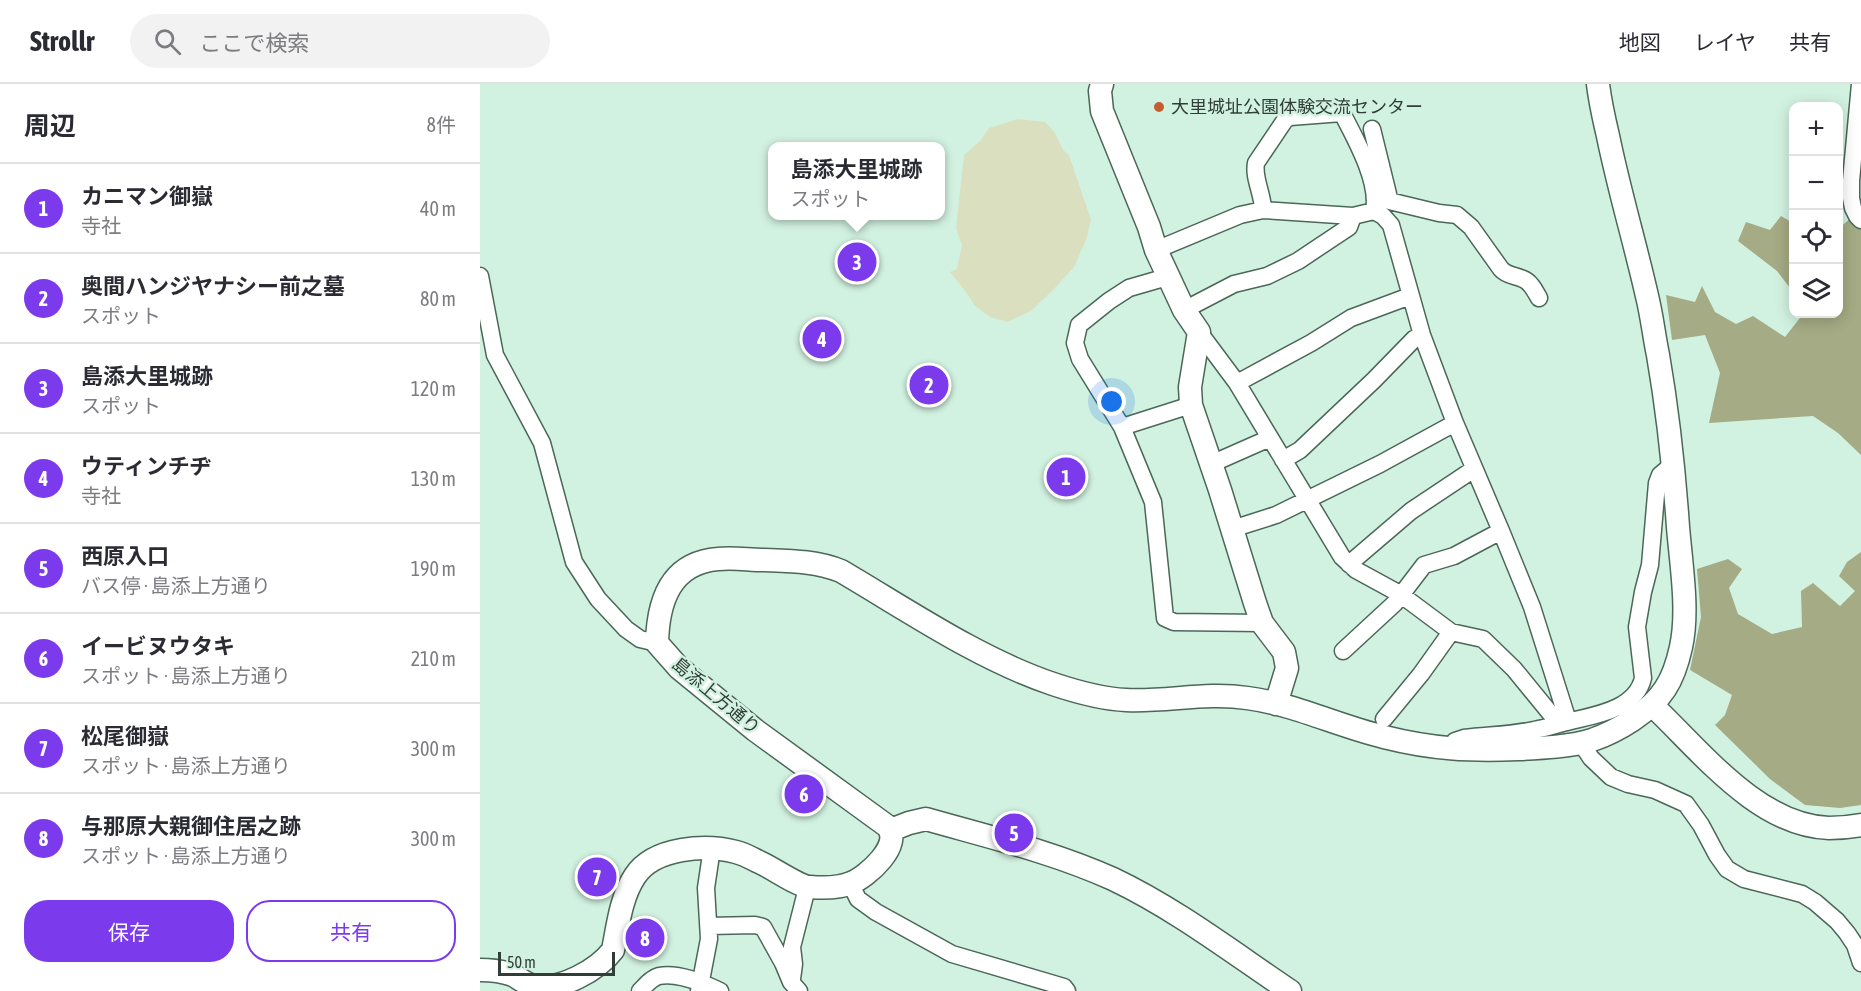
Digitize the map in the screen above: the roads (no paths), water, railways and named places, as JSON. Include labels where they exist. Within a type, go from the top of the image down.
[{"type":"street","points":[[1102,84],[1100,91],[1102,111],[1167,277],[1184,310],[1237,383],[1342,557],[1356,570],[1400,594],[1451,632],[1484,639],[1564,723]]},
{"type":"street","name":"島添上方通り","points":[[891,830],[755,730],[679,668],[657,643],[661,606],[681,573],[696,563],[718,559],[812,562],[841,571],[999,662],[1073,691],[1127,700],[1219,696],[1247,698],[1276,704],[1382,737],[1437,748],[1454,750],[1533,748],[1581,743],[1616,730],[1652,705],[1665,689],[1676,668],[1683,641],[1684,596],[1673,464],[1669,420],[1648,299],[1616,175],[1599,84]]},
{"type":"street","points":[[1860,84],[1851,198],[1857,216],[1861,220]]},
{"type":"street","points":[[1263,210],[1263,199],[1255,170],[1256,163],[1285,120],[1290,117],[1342,113],[1368,171],[1383,216],[1391,225],[1422,335],[1455,423],[1532,607],[1564,723]]},
{"type":"street","points":[[1156,250],[1240,215],[1263,210],[1353,216],[1378,204],[1388,194],[1372,129]]},
{"type":"street","points":[[1378,204],[1452,213],[1461,217],[1471,226],[1504,273],[1525,279],[1531,284],[1539,298]]},
{"type":"street","points":[[1184,310],[1234,284],[1267,276],[1298,261],[1349,227],[1353,216]]},
{"type":"street","points":[[480,276],[495,355],[542,443],[574,562],[598,599],[626,629],[640,639],[657,643]]},
{"type":"street","points":[[1167,277],[1129,288],[1109,301],[1079,325],[1075,343],[1080,359],[1122,427],[1153,502],[1165,618],[1174,622],[1262,623]]},
{"type":"street","points":[[1237,383],[1311,343],[1351,318],[1410,296]]},
{"type":"street","points":[[1199,332],[1190,387],[1191,405],[1262,623],[1284,652],[1287,668],[1276,704]]},
{"type":"street","points":[[1283,460],[1300,450],[1414,339],[1422,335]]},
{"type":"street","points":[[1122,427],[1191,405]]},
{"type":"street","points":[[1232,529],[1276,515],[1380,464],[1455,423]]},
{"type":"street","points":[[1211,464],[1270,438]]},
{"type":"street","points":[[1454,750],[1455,741],[1464,738],[1534,730],[1612,710],[1628,700],[1642,684],[1637,627],[1650,565],[1657,483],[1660,474],[1673,464]]},
{"type":"street","points":[[1349,564],[1411,512],[1474,469]]},
{"type":"street","points":[[1343,651],[1395,603],[1424,565],[1454,555],[1502,531]]},
{"type":"street","points":[[1384,719],[1421,674],[1451,632]]},
{"type":"street","points":[[1652,705],[1739,789],[1762,806],[1796,822],[1813,826],[1828,828],[1861,825]]},
{"type":"street","points":[[1581,743],[1591,758],[1611,777],[1628,784],[1655,790],[1686,804],[1727,869],[1744,879],[1802,894],[1815,902],[1847,933],[1855,945],[1861,963]]},
{"type":"street","points":[[480,970],[499,971],[545,989],[573,980],[592,970],[613,950],[626,893],[636,875],[643,867],[665,855],[679,851],[712,848],[738,852],[807,888],[850,884],[868,874],[889,848],[892,839],[891,830],[926,819],[1029,848],[1112,879],[1162,905],[1290,991]]},
{"type":"street","points":[[700,987],[709,939],[706,888],[712,848]]},
{"type":"street","points":[[850,884],[858,899],[876,912],[952,954],[1064,987],[1068,991]]},
{"type":"street","points":[[792,988],[794,964],[792,947],[807,888]]},
{"type":"street","points":[[709,926],[755,925],[763,927],[783,963],[792,988]]},
{"type":"street","points":[[640,991],[657,976],[677,977],[700,987],[720,991]]},
{"type":"place","name":"大里城址公園体験交流センター","points":[[1159,107]]},
{"type":"place","name":"島添大里城跡","points":[[857,262]]},
{"type":"place","name":"ウティンチヂ","points":[[822,339]]},
{"type":"place","name":"奥間ハンジヤナシー前之墓","points":[[929,385]]},
{"type":"place","name":"カニマン御嶽","points":[[1066,477]]},
{"type":"place","name":"イービヌウタキ","points":[[804,794]]},
{"type":"place","name":"西原入口","points":[[1014,833]]},
{"type":"place","name":"松尾御嶽","points":[[597,877]]},
{"type":"place","name":"与那原大親御住居之跡","points":[[645,938]]}]
